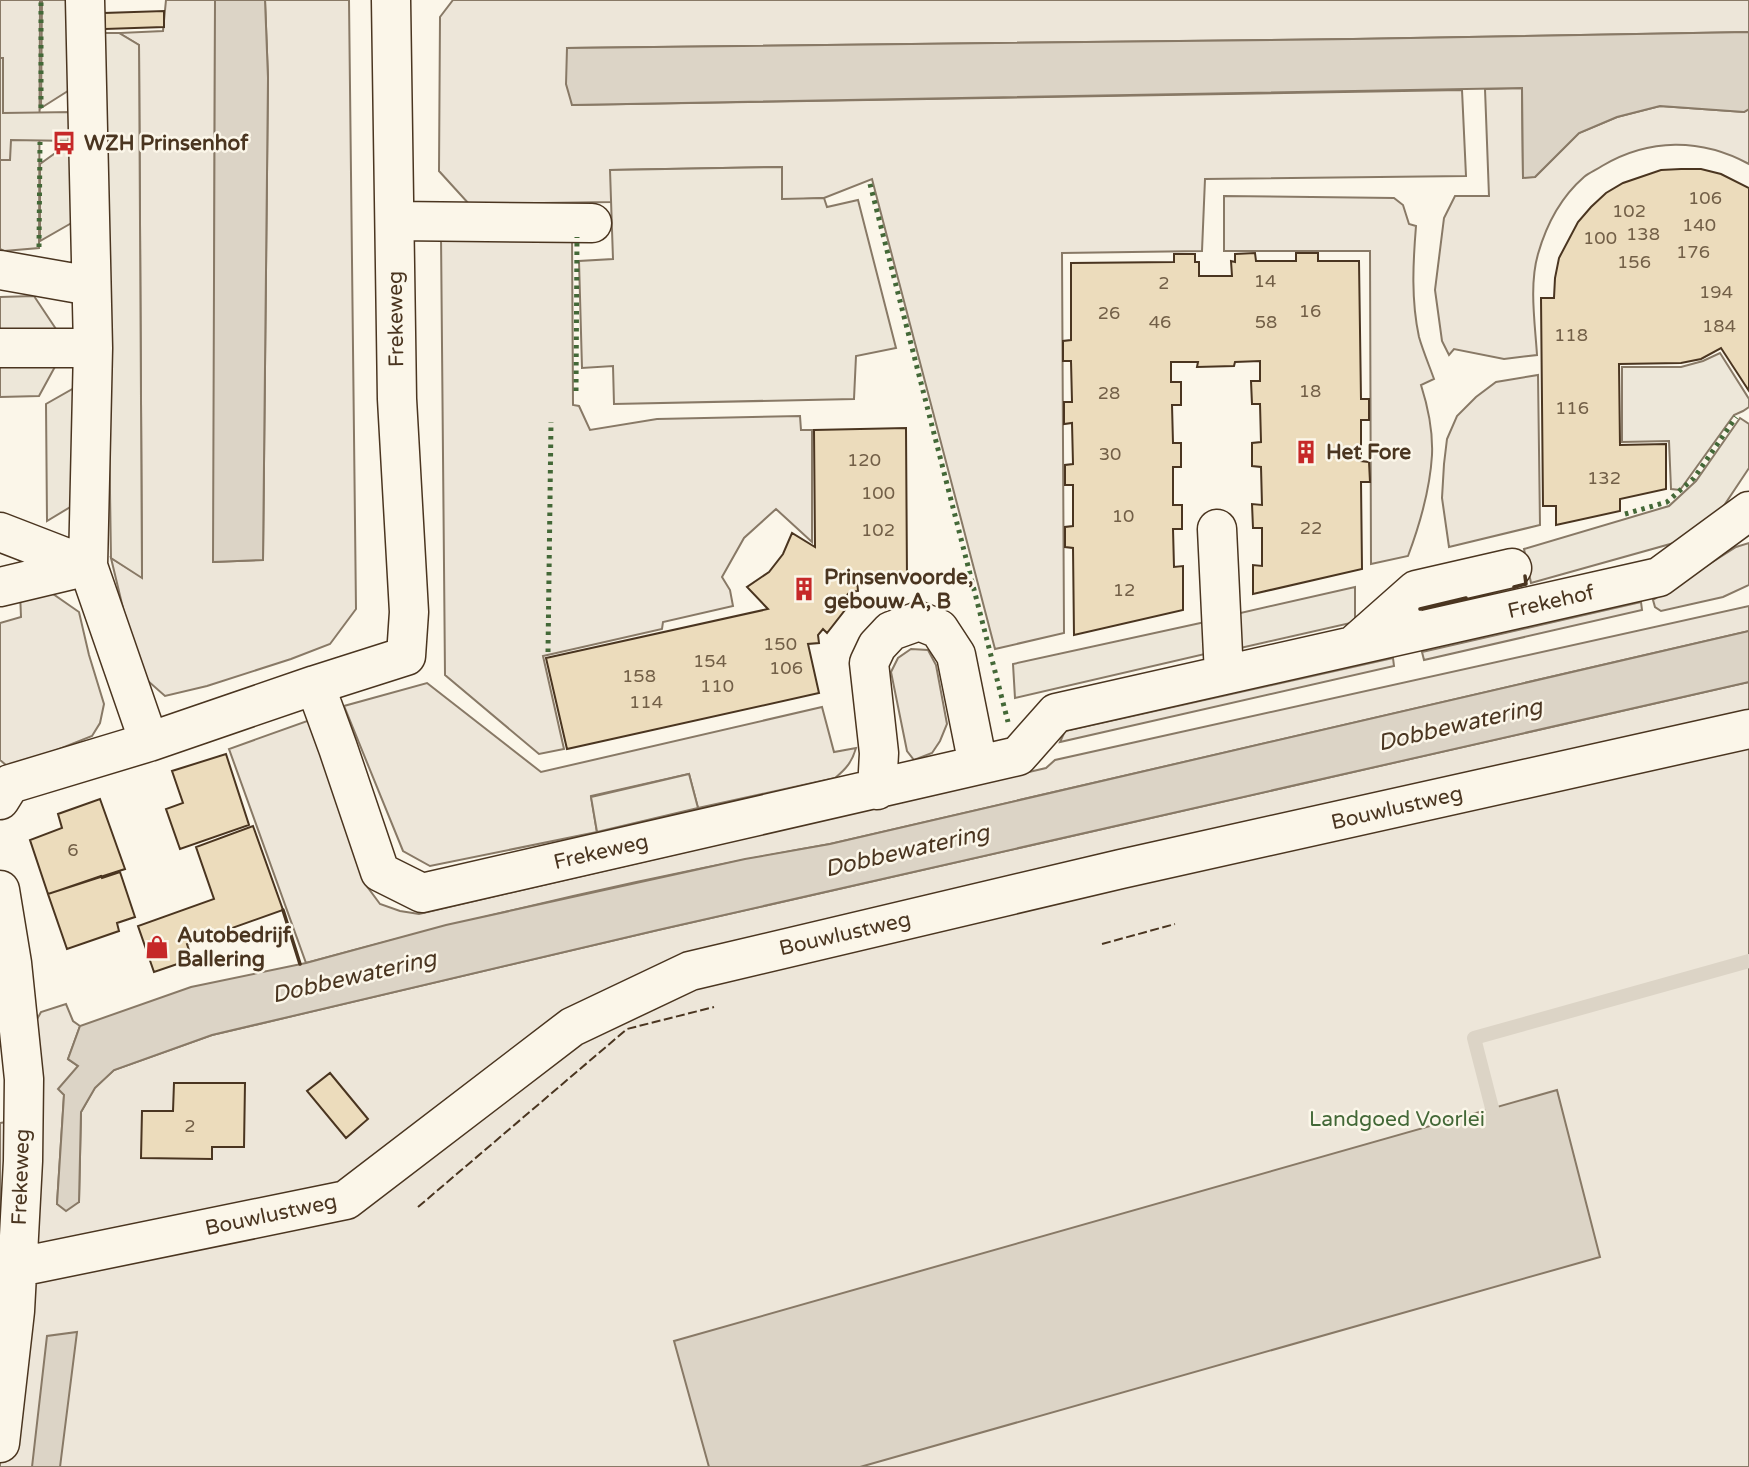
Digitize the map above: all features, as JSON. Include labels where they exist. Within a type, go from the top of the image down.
[{"type":"street","points":[[85,0],[93,348],[89,566],[149,742]]},
{"type":"street","name":"Frekeweg","points":[[3,786],[149,742],[406,656],[409,612],[397,398],[391,0]]},
{"type":"street","points":[[395,221],[592,223]]},
{"type":"street","points":[[0,270],[91,286]]},
{"type":"street","points":[[0,348],[93,348]]},
{"type":"street","name":"Frekehof","points":[[1018,756],[1056,713],[1659,577],[1741,517],[1749,485]]},
{"type":"street","points":[[1217,529],[1224,675]]},
{"type":"street","points":[[0,532],[89,566]]},
{"type":"street","points":[[0,587],[89,566]]},
{"type":"street","name":"Frekehof","points":[[1353,645],[1416,590],[1513,568]]},
{"type":"street","points":[[877,790],[879,752],[869,663],[877,646],[891,631],[919,621],[939,629],[956,655],[978,765]]},
{"type":"street","name":"Frekeweg","points":[[315,685],[380,872],[422,893],[1018,756]]},
{"type":"street","name":"Bouwlustweg","points":[[9,1269],[346,1200],[572,1027],[690,971],[1121,869],[1749,729]]},
{"type":"street","name":"Frekeweg","points":[[0,1443],[15,1311],[9,1269],[23,1161],[12,1082],[12,963],[1,903]]},
{"type":"green space","points":[[0,0],[40,0],[39,248],[4,251],[0,249]]},
{"type":"green space","points":[[166,0],[215,0],[214,562],[263,560],[268,78],[265,0],[349,0],[356,609],[330,644],[207,686],[165,696],[148,681],[128,629],[111,558],[142,577],[139,45],[119,33],[163,31]]},
{"type":"green space","points":[[453,0],[1749,0],[1749,32],[567,48],[572,105],[1462,90],[1466,176],[1205,179],[1202,251],[1062,253],[1064,633],[995,649],[872,179],[824,198],[782,200],[782,167],[611,170],[612,202],[469,204],[439,171],[440,17]]},
{"type":"green space","points":[[1522,88],[1523,177],[1535,177],[1579,133],[1617,117],[1660,106],[1744,112],[1749,109],[1749,164],[1712,149],[1657,146],[1620,157],[1588,174],[1561,203],[1545,233],[1538,254],[1533,291],[1537,355],[1504,359],[1454,349],[1449,355],[1442,341],[1435,290],[1444,218],[1455,196],[1489,196],[1485,89]]},
{"type":"green space","points":[[1224,196],[1394,198],[1403,205],[1409,224],[1416,226],[1415,309],[1419,337],[1434,379],[1421,385],[1430,420],[1432,455],[1424,506],[1408,556],[1371,564],[1370,251],[1224,251]]},
{"type":"green space","points":[[572,233],[573,405],[579,406],[590,430],[657,419],[800,416],[801,430],[812,430],[812,542],[776,509],[744,538],[722,577],[730,590],[733,606],[663,622],[662,629],[543,656],[564,749],[539,754],[445,675],[441,235]]},
{"type":"green space","points":[[1538,375],[1540,525],[1449,547],[1442,498],[1444,464],[1447,439],[1457,416],[1496,382]]},
{"type":"green space","points":[[1749,543],[1749,585],[1723,597],[1661,611],[1655,607],[1653,600],[1736,547]]},
{"type":"green space","points":[[20,592],[53,594],[79,612],[104,704],[100,723],[92,736],[14,767],[0,760],[0,623],[21,617]]},
{"type":"green space","points":[[1641,602],[1642,610],[1424,660],[1422,652]]},
{"type":"green space","points":[[1749,606],[1749,631],[830,844],[567,898],[306,963],[229,749],[310,720],[366,885],[380,904],[419,914],[1046,768],[1055,760]]},
{"type":"green space","points":[[911,649],[928,650],[936,665],[947,724],[932,753],[914,760],[907,751],[891,672],[898,658]]},
{"type":"green space","points":[[1393,658],[1394,666],[1060,742],[1065,731]]},
{"type":"green space","name":"Landgoed Voorlei","points":[[1749,682],[1749,1467],[0,1467],[0,1123],[6,1122],[41,1012],[66,1004],[73,1021],[80,1026],[68,1059],[78,1066],[64,1095],[57,1204],[79,1202],[81,1112],[95,1087],[114,1070],[212,1035],[658,930]]},
{"type":"green space","points":[[427,683],[541,772],[822,707],[834,752],[856,748],[848,765],[835,778],[698,808],[689,774],[591,796],[597,832],[430,866],[403,851],[344,706]]},
{"type":"shaded area","points":[[42,0],[70,0],[71,89],[41,108]]},
{"type":"shaded area","points":[[103,33],[119,33],[139,45],[142,578],[111,558]]},
{"type":"shaded area","points":[[0,58],[3,58],[3,113],[73,112],[75,221],[40,241],[40,164],[72,141],[11,140],[10,160],[0,160]]},
{"type":"shaded area","points":[[782,167],[782,199],[824,198],[827,207],[858,200],[896,348],[856,356],[854,399],[614,404],[613,366],[582,368],[579,261],[613,259],[610,170]]},
{"type":"shaded area","points":[[34,296],[56,329],[57,363],[39,396],[0,397],[0,297]]},
{"type":"shaded area","points":[[1720,353],[1749,399],[1749,407],[1734,415],[1680,490],[1671,489],[1669,441],[1622,442],[1622,367],[1681,367]]},
{"type":"shaded area","points":[[76,387],[77,503],[47,521],[46,404]]},
{"type":"shaded area","points":[[1740,418],[1749,424],[1749,468],[1723,507],[1688,539],[1531,583],[1524,549],[1669,506],[1696,481]]},
{"type":"shaded area","points":[[1355,587],[1355,622],[1236,649],[1236,614]]},
{"type":"shaded area","points":[[1205,622],[1205,654],[1015,698],[1013,664]]},
{"type":"shaded area","points":[[689,774],[698,808],[597,832],[591,797]]},
{"type":"water","points":[[215,0],[265,0],[268,78],[263,560],[213,562]]},
{"type":"water","points":[[1749,32],[1749,109],[1744,112],[1660,106],[1617,117],[1579,133],[1535,177],[1523,178],[1522,88],[572,105],[566,84],[567,48]]},
{"type":"water","name":"Dobbewatering","points":[[1749,631],[1749,682],[658,930],[212,1035],[114,1070],[95,1088],[81,1112],[79,1202],[66,1211],[57,1204],[64,1095],[58,1089],[78,1066],[68,1059],[80,1026],[191,987],[306,963],[446,925],[745,859],[830,844]]},
{"type":"water","points":[[1557,1090],[1600,1257],[860,1467],[709,1467],[674,1341]]},
{"type":"water","points":[[77,1332],[60,1467],[32,1467],[47,1336]]},
{"type":"building","points":[[164,11],[164,27],[105,29],[104,13]]},
{"type":"building","points":[[1701,169],[1721,174],[1749,188],[1749,391],[1721,348],[1701,359],[1681,363],[1619,364],[1620,445],[1666,444],[1666,489],[1620,499],[1620,511],[1556,525],[1556,506],[1543,506],[1541,298],[1554,298],[1559,258],[1578,222],[1606,193],[1623,183],[1661,170]]},
{"type":"building","name":"Het Fore","points":[[1255,253],[1256,261],[1296,261],[1296,253],[1318,253],[1318,261],[1359,261],[1361,399],[1369,399],[1369,420],[1361,420],[1361,461],[1369,462],[1370,482],[1361,482],[1362,569],[1253,594],[1253,565],[1262,566],[1262,528],[1253,528],[1252,504],[1262,505],[1261,467],[1252,466],[1252,443],[1261,442],[1260,404],[1252,404],[1251,381],[1260,381],[1260,361],[1235,362],[1234,366],[1197,367],[1198,362],[1171,362],[1171,382],[1181,382],[1181,405],[1172,405],[1173,443],[1181,443],[1181,467],[1173,467],[1173,505],[1182,505],[1182,529],[1173,529],[1174,567],[1183,566],[1183,610],[1074,635],[1073,548],[1065,547],[1065,527],[1073,526],[1073,485],[1065,485],[1065,465],[1073,464],[1072,423],[1064,424],[1064,402],[1072,402],[1071,361],[1063,361],[1063,341],[1071,340],[1071,263],[1174,262],[1174,254],[1195,254],[1195,262],[1199,262],[1199,276],[1232,276],[1231,261],[1235,262],[1235,254]]},
{"type":"building","name":"Prinsenvoorde, gebouw A, B","points":[[906,428],[907,579],[857,580],[858,591],[847,595],[852,601],[827,633],[823,629],[818,635],[819,643],[808,644],[819,693],[567,749],[546,658],[768,609],[747,587],[769,572],[783,554],[792,533],[815,547],[814,430]]},
{"type":"building","points":[[226,754],[249,825],[180,849],[166,809],[183,803],[172,771]]},
{"type":"building","points":[[100,799],[125,869],[48,894],[30,840],[62,828],[58,814]]},
{"type":"building","points":[[253,826],[283,910],[187,944],[192,959],[154,972],[138,926],[214,899],[196,847]]},
{"type":"building","points":[[120,872],[135,917],[117,923],[119,931],[67,949],[48,894]]},
{"type":"building","points":[[330,1073],[368,1119],[346,1138],[307,1091]]},
{"type":"building","points":[[174,1083],[245,1083],[244,1147],[212,1147],[212,1159],[141,1158],[142,1111],[173,1111]]},
{"type":"waterway","points":[[1492,1108],[1474,1038],[1749,961]]},
{"type":"hedge","points":[[41,0],[41,108]]},
{"type":"hedge","points":[[39,247],[40,142]]},
{"type":"hedge","points":[[870,184],[1008,722]]},
{"type":"hedge","points":[[576,391],[577,237]]},
{"type":"hedge","points":[[1625,514],[1667,502],[1694,478],[1736,417]]},
{"type":"hedge","points":[[548,652],[551,422]]},
{"type":"fence","points":[[1102,944],[1175,924]]},
{"type":"fence","points":[[418,1207],[627,1029],[714,1007]]},
{"type":"wall","points":[[1514,587],[1526,584],[1525,576]]},
{"type":"wall","points":[[1420,609],[1466,598]]},
{"type":"wall","points":[[283,910],[300,964]]},
{"type":"place","name":"WZH Prinsenhof","points":[[64,143]]},
{"type":"place","name":"Het Fore","points":[[1306,452]]},
{"type":"place","name":"Prinsenvoorde, gebouw A, B","points":[[804,589]]},
{"type":"place","name":"Autobedrijf Ballering","points":[[157,947]]}]
